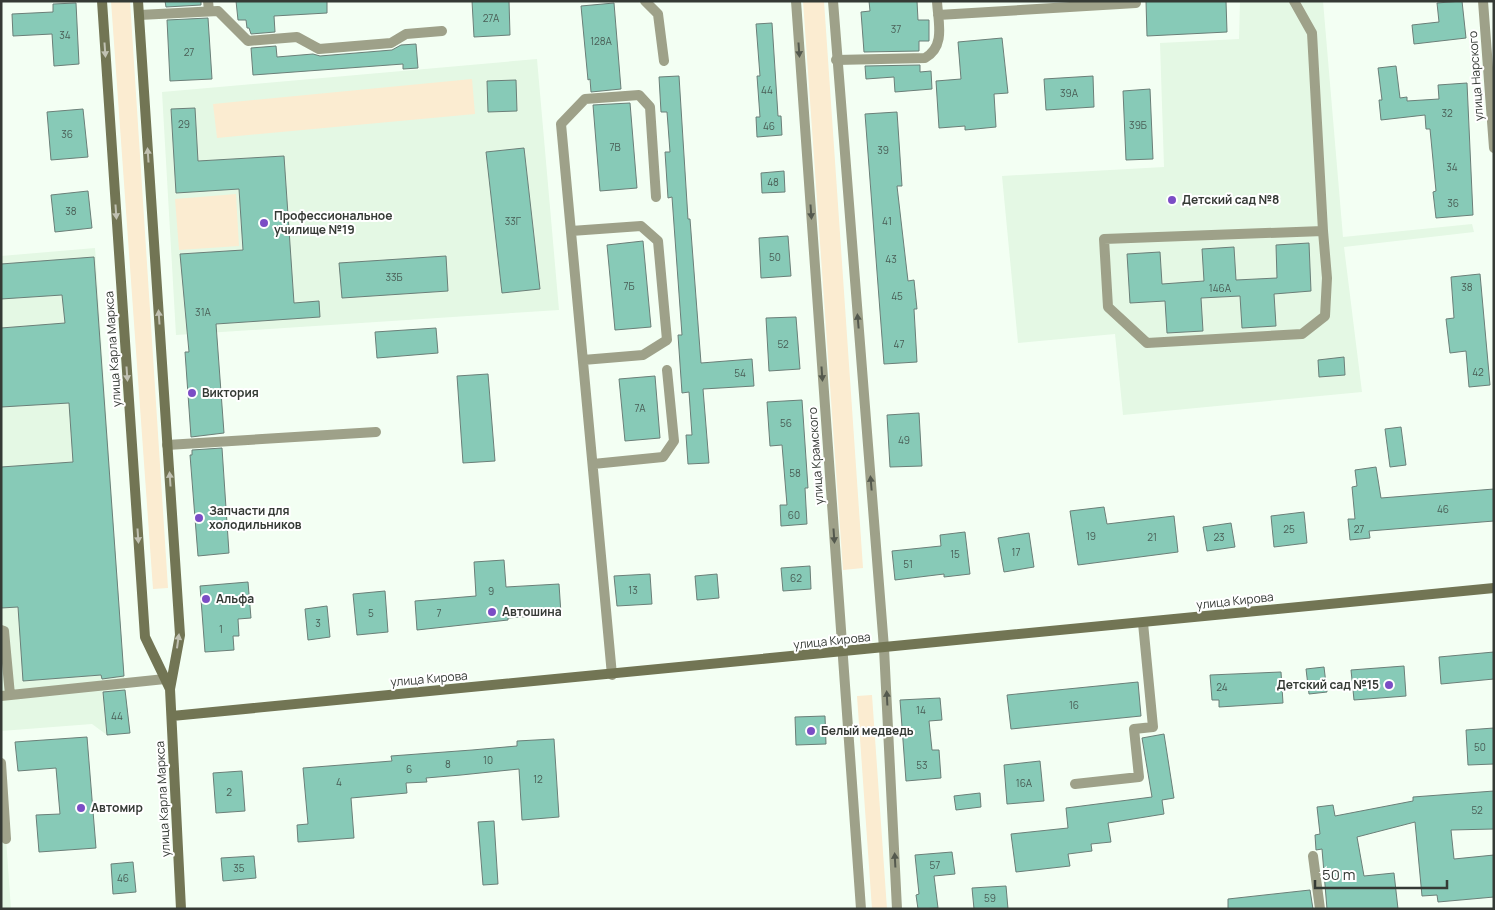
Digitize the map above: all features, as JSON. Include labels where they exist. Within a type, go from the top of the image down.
[{"type":"main road","name":"улица Карла Маркса","points":[[102,1],[145,637],[170,689]]},
{"type":"main road","name":"улица Карла Маркса","points":[[138,1],[180,635],[170,689],[181,909]]},
{"type":"main road","name":"улица Кирова","points":[[172,716],[842,653],[1494,588]]},
{"type":"street","points":[[645,1],[658,14],[664,61]]},
{"type":"street","name":"улица Крамского","points":[[796,1],[861,909]]},
{"type":"street","points":[[833,1],[836,60],[884,648],[897,909]]},
{"type":"street","points":[[836,60],[925,58],[934,53],[940,41],[937,1]]},
{"type":"street","points":[[1294,1],[1312,33],[1327,278],[1324,316],[1302,334],[1147,343],[1108,307],[1104,239],[1323,231]]},
{"type":"street","name":"улица Нарского","points":[[1483,1],[1494,148]]},
{"type":"street","points":[[938,15],[1136,2]]},
{"type":"street","points":[[139,15],[208,6],[218,11],[248,41],[297,37],[319,49],[391,43],[406,34],[442,31]]},
{"type":"street","points":[[612,674],[561,124],[585,99],[639,95],[650,107],[656,197]]},
{"type":"street","points":[[571,231],[641,226],[658,241],[667,340],[643,355],[583,360]]},
{"type":"street","points":[[593,464],[662,457],[674,441],[667,370]]},
{"type":"street","points":[[167,445],[376,432]]},
{"type":"street","points":[[1075,784],[1139,777],[1134,729],[1153,727],[1143,623]]},
{"type":"street","points":[[1,630],[4,631],[6,696],[165,679]]},
{"type":"street","points":[[1,763],[6,839]]},
{"type":"street","points":[[1313,856],[1320,909]]},
{"type":"shaded area","points":[[111,1],[130,1],[168,588],[153,589]]},
{"type":"shaded area","points":[[803,1],[824,1],[863,568],[843,570]]},
{"type":"shaded area","name":"Детский сад №8","points":[[1240,1],[1323,1],[1343,237],[1472,224],[1474,232],[1344,247],[1362,392],[1123,415],[1115,334],[1018,343],[1002,176],[1164,167],[1160,43],[1239,39]]},
{"type":"shaded area","points":[[537,59],[559,310],[176,335],[162,92]]},
{"type":"shaded area","points":[[472,79],[475,114],[217,138],[213,104]]},
{"type":"shaded area","points":[[236,194],[239,246],[179,250],[175,199]]},
{"type":"shaded area","points":[[95,248],[124,674],[130,733],[107,735],[92,724],[1,731],[1,256]]},
{"type":"shaded area","points":[[872,695],[887,909],[872,909],[857,696]]},
{"type":"shaded area","points":[[1,772],[6,839],[11,909],[1,909]]},
{"type":"building","points":[[165,1],[201,1],[201,5],[166,7]]},
{"type":"building","points":[[236,1],[327,1],[327,13],[274,16],[275,32],[251,34],[249,28],[247,28],[246,20],[238,20]]},
{"type":"building","points":[[472,1],[509,1],[510,35],[474,37]]},
{"type":"building","points":[[869,1],[917,1],[918,20],[929,20],[929,41],[919,41],[919,51],[864,52],[861,12],[870,11]]},
{"type":"building","points":[[1146,1],[1226,1],[1227,32],[1147,36]]},
{"type":"building","points":[[1462,1],[1466,38],[1414,44],[1412,25],[1439,22],[1437,3]]},
{"type":"building","points":[[76,3],[79,64],[54,66],[52,34],[13,36],[12,14],[53,12],[53,4]]},
{"type":"building","points":[[614,3],[621,89],[591,92],[590,79],[588,80],[581,6]]},
{"type":"building","points":[[208,18],[212,79],[170,81],[167,20]]},
{"type":"building","points":[[772,23],[778,116],[781,116],[782,135],[757,137],[756,117],[760,117],[757,76],[760,76],[756,24]]},
{"type":"building","points":[[1002,38],[1008,93],[994,94],[996,127],[965,130],[965,126],[939,128],[936,81],[961,79],[958,42]]},
{"type":"building","points":[[416,44],[418,68],[403,69],[403,64],[253,75],[251,48],[276,46],[277,57],[313,54],[320,56],[392,50],[401,45]]},
{"type":"building","points":[[920,65],[920,72],[931,71],[932,89],[895,92],[894,77],[866,79],[865,66]]},
{"type":"building","points":[[1396,66],[1400,98],[1407,97],[1407,101],[1439,99],[1438,85],[1467,83],[1473,215],[1436,218],[1433,192],[1436,191],[1430,129],[1426,129],[1425,115],[1381,120],[1379,100],[1382,100],[1378,68]]},
{"type":"building","points":[[679,76],[688,219],[690,219],[701,363],[752,359],[754,386],[703,389],[709,463],[688,464],[686,435],[692,435],[689,392],[682,393],[678,335],[682,335],[672,197],[668,198],[665,152],[670,152],[667,112],[661,112],[659,77]]},
{"type":"building","points":[[1093,76],[1094,107],[1046,110],[1044,79]]},
{"type":"building","points":[[516,80],[517,111],[488,112],[487,81]]},
{"type":"building","points":[[1150,89],[1153,159],[1126,160],[1123,91]]},
{"type":"building","points":[[630,103],[637,188],[600,191],[593,105]]},
{"type":"building","points":[[195,108],[198,161],[284,156],[294,303],[319,301],[320,317],[216,324],[224,433],[191,437],[185,352],[189,352],[180,254],[243,250],[239,189],[176,193],[171,109]]},
{"type":"building","points":[[83,109],[88,157],[51,160],[47,112]]},
{"type":"building","points":[[897,112],[902,186],[897,186],[908,281],[914,280],[917,309],[914,309],[917,362],[884,364],[865,114]]},
{"type":"building","points":[[524,148],[540,289],[502,293],[486,152]]},
{"type":"building","points":[[784,171],[785,192],[762,193],[761,173]]},
{"type":"building","points":[[88,191],[92,228],[55,232],[51,195]]},
{"type":"building","points":[[788,236],[791,276],[761,278],[759,238]]},
{"type":"building","points":[[643,241],[651,327],[615,330],[607,245]]},
{"type":"building","points":[[1309,243],[1311,291],[1274,294],[1276,326],[1242,328],[1240,296],[1201,298],[1203,331],[1167,333],[1165,301],[1130,303],[1127,254],[1160,252],[1162,284],[1204,281],[1202,249],[1234,247],[1236,280],[1277,278],[1276,245]]},
{"type":"building","points":[[446,256],[448,291],[342,298],[339,263]]},
{"type":"building","points":[[94,257],[124,676],[102,679],[101,675],[23,681],[18,607],[1,608],[1,467],[73,462],[69,403],[1,407],[1,328],[65,323],[62,295],[1,299],[1,264]]},
{"type":"building","points":[[1480,274],[1490,385],[1469,387],[1466,351],[1450,353],[1446,319],[1454,318],[1451,277]]},
{"type":"building","points":[[796,317],[800,369],[769,371],[766,318]]},
{"type":"building","points":[[436,328],[438,353],[377,358],[375,332]]},
{"type":"building","points":[[1344,357],[1345,375],[1319,377],[1318,360]]},
{"type":"building","points":[[488,374],[495,461],[463,463],[457,376]]},
{"type":"building","points":[[655,376],[660,438],[625,441],[619,379]]},
{"type":"building","points":[[802,400],[808,488],[805,488],[807,524],[781,526],[780,505],[787,505],[782,445],[770,446],[767,402]]},
{"type":"building","points":[[919,413],[922,466],[890,467],[887,415]]},
{"type":"building","points":[[1401,427],[1406,465],[1390,467],[1385,429]]},
{"type":"building","points":[[222,448],[229,553],[198,556],[190,455],[192,455],[192,450]]},
{"type":"building","points":[[1376,467],[1381,498],[1494,489],[1494,521],[1369,531],[1370,538],[1350,540],[1348,519],[1355,519],[1352,487],[1357,486],[1355,470]]},
{"type":"building","points":[[1104,507],[1107,524],[1174,516],[1178,552],[1078,565],[1070,511]]},
{"type":"building","points":[[1304,512],[1307,543],[1274,547],[1271,516]]},
{"type":"building","points":[[1231,523],[1235,547],[1207,551],[1203,527]]},
{"type":"building","points":[[965,532],[970,574],[944,577],[944,574],[895,580],[892,551],[941,546],[940,535]]},
{"type":"building","points":[[1029,533],[1034,567],[1004,572],[998,538]]},
{"type":"building","points":[[504,560],[506,587],[559,584],[561,614],[508,618],[508,620],[417,630],[415,601],[476,596],[474,562]]},
{"type":"building","points":[[810,566],[811,589],[783,591],[781,568]]},
{"type":"building","points":[[650,574],[652,604],[617,606],[614,576]]},
{"type":"building","points":[[717,574],[719,598],[697,600],[695,576]]},
{"type":"building","points":[[248,582],[251,618],[238,619],[239,636],[233,636],[234,650],[205,652],[200,586]]},
{"type":"building","points":[[385,591],[388,632],[357,635],[353,594]]},
{"type":"building","points":[[327,606],[330,637],[308,640],[305,609]]},
{"type":"building","points":[[1494,652],[1494,679],[1441,684],[1439,657]]},
{"type":"building","points":[[1404,666],[1406,696],[1354,700],[1351,670]]},
{"type":"building","points":[[1324,667],[1327,692],[1309,694],[1306,669]]},
{"type":"building","points":[[1281,672],[1283,703],[1219,707],[1219,700],[1212,700],[1210,675]]},
{"type":"building","points":[[1138,682],[1141,716],[1011,729],[1007,695]]},
{"type":"building","points":[[125,690],[130,733],[107,735],[103,692]]},
{"type":"building","points":[[940,698],[942,720],[929,721],[932,750],[939,750],[941,778],[906,781],[900,700]]},
{"type":"building","name":"Белый медведь","points":[[825,716],[826,744],[796,745],[795,717]]},
{"type":"building","points":[[1494,728],[1494,764],[1468,765],[1466,730]]},
{"type":"building","points":[[1164,734],[1174,798],[1162,800],[1164,814],[1108,823],[1111,842],[1091,844],[1092,851],[1068,854],[1070,866],[1016,872],[1011,834],[1068,828],[1066,808],[1152,797],[1142,738]]},
{"type":"building","points":[[87,737],[96,848],[39,852],[36,815],[60,814],[56,768],[18,771],[15,742]]},
{"type":"building","points":[[554,739],[559,817],[522,820],[519,769],[426,778],[427,782],[406,783],[407,793],[351,798],[354,838],[298,842],[297,825],[308,824],[303,768],[392,761],[391,756],[517,746],[517,741]]},
{"type":"building","points":[[1040,761],[1044,801],[1007,804],[1004,765]]},
{"type":"building","points":[[242,771],[245,811],[216,813],[213,773]]},
{"type":"building","points":[[1494,791],[1494,829],[1451,830],[1454,859],[1494,855],[1494,897],[1438,902],[1437,895],[1422,896],[1415,822],[1357,837],[1364,876],[1394,873],[1398,909],[1327,909],[1322,849],[1316,850],[1315,835],[1320,834],[1317,807],[1333,805],[1335,816],[1413,801],[1413,797]]},
{"type":"building","points":[[980,793],[981,807],[956,810],[954,796]]},
{"type":"building","points":[[494,821],[498,884],[483,885],[478,822]]},
{"type":"building","points":[[952,852],[955,874],[934,876],[938,908],[918,909],[916,895],[919,894],[915,855]]},
{"type":"building","points":[[254,856],[256,878],[223,881],[221,858]]},
{"type":"building","points":[[133,862],[136,892],[113,894],[111,864]]},
{"type":"building","points":[[1006,886],[1008,909],[974,909],[972,888]]},
{"type":"building","points":[[1310,890],[1313,909],[1228,909],[1228,899]]},
{"type":"place","name":"Детский сад №8","points":[[1172,200]]},
{"type":"place","name":"Профессиональное училище №19","points":[[264,223]]},
{"type":"place","name":"Виктория","points":[[192,393]]},
{"type":"place","name":"Запчасти для холодильников","points":[[199,518]]},
{"type":"place","name":"Альфа","points":[[206,599]]},
{"type":"place","name":"Автошина","points":[[492,612]]},
{"type":"place","name":"Детский сад №15","points":[[1389,685]]},
{"type":"place","name":"Белый медведь","points":[[811,731]]},
{"type":"place","name":"Автомир","points":[[81,808]]}]
